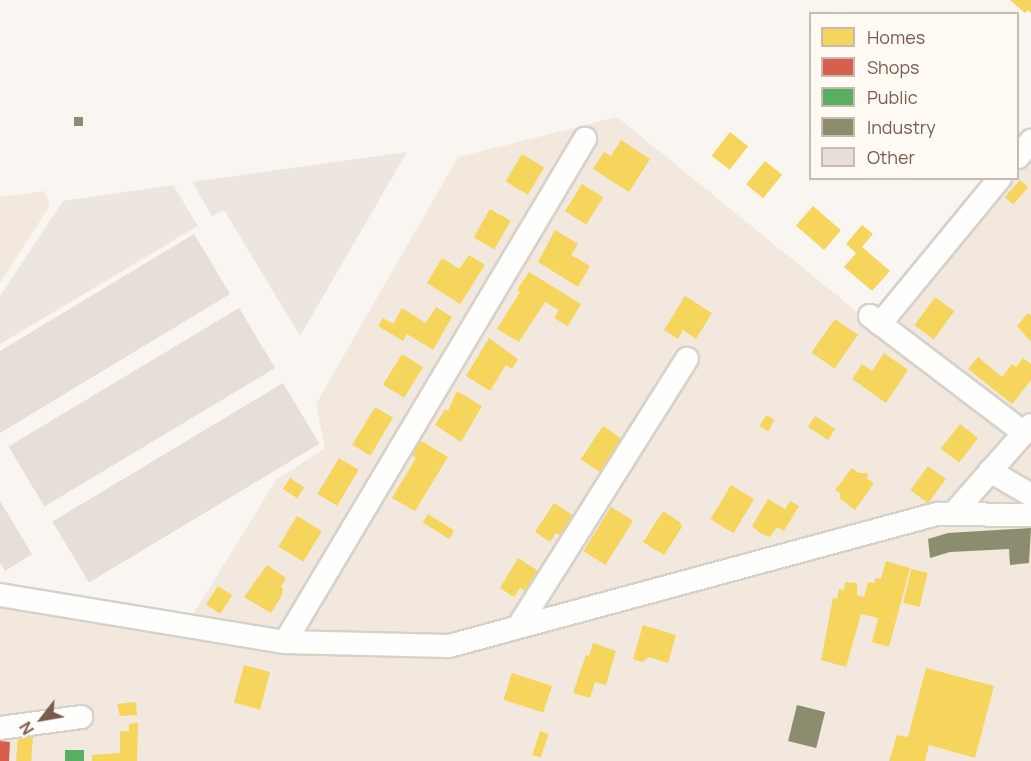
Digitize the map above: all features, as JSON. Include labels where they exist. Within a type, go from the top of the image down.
[{"type":"street","points":[[285,642],[585,139]]},
{"type":"street","points":[[1019,156],[1031,141]]},
{"type":"street","points":[[952,514],[1027,429],[875,320],[998,180]]},
{"type":"street","points":[[518,627],[687,359]]},
{"type":"street","points":[[990,471],[1031,495]]},
{"type":"street","points":[[0,595],[285,642],[449,646],[937,514],[1031,514]]},
{"type":"street","points":[[0,728],[81,717]]},
{"type":"shaded area","points":[[617,117],[872,324],[993,180],[1019,180],[1019,150],[1031,135],[1031,761],[0,761],[0,594],[192,616],[276,480],[325,448],[316,404],[458,157]]},
{"type":"shaded area","points":[[407,152],[300,336],[224,210],[212,216],[192,182]]},
{"type":"shaded area","points":[[173,185],[198,226],[0,344],[0,296],[63,201]]},
{"type":"shaded area","points":[[45,191],[50,205],[0,283],[0,197]]},
{"type":"building: Homes","points":[[1010,0],[1031,0],[1031,13],[1028,10],[1025,13]]},
{"type":"building: Homes","points":[[730,132],[748,146],[730,170],[712,156]]},
{"type":"building: Homes","points":[[621,140],[650,159],[629,192],[593,169],[604,152],[611,156]]},
{"type":"building: Homes","points":[[522,154],[544,167],[528,195],[506,181]]},
{"type":"building: Homes","points":[[765,161],[782,175],[763,198],[746,184]]},
{"type":"building: Homes","points":[[1020,180],[1028,187],[1013,205],[1005,197]]},
{"type":"building: Homes","points":[[582,184],[603,197],[586,224],[565,211]]},
{"type":"building: Homes","points":[[813,206],[841,230],[824,250],[796,226]]},
{"type":"building: Homes","points":[[490,209],[511,221],[494,250],[474,238]]},
{"type":"building: Homes","points":[[862,225],[873,234],[862,247],[890,271],[872,291],[844,267],[856,253],[846,244]]},
{"type":"building: Homes","points":[[555,230],[578,244],[571,255],[590,266],[578,287],[538,262]]},
{"type":"building: Homes","points":[[469,255],[485,265],[460,304],[427,283],[442,258],[459,269]]},
{"type":"building: Homes","points":[[529,272],[581,304],[568,326],[554,318],[559,310],[545,302],[519,342],[497,329],[520,292],[517,290]]},
{"type":"building: Homes","points":[[685,296],[712,313],[696,339],[683,330],[678,339],[664,330]]},
{"type":"building: Homes","points":[[935,297],[954,311],[934,339],[914,325]]},
{"type":"building: Homes","points":[[436,307],[452,317],[433,350],[407,334],[403,341],[378,326],[383,318],[393,324],[402,308],[426,323]]},
{"type":"building: Homes","points":[[1028,313],[1031,315],[1031,342],[1017,326]]},
{"type":"building: Homes","points":[[835,319],[858,335],[834,369],[811,353]]},
{"type":"building: Homes","points":[[489,338],[518,359],[512,369],[506,365],[490,391],[466,376]]},
{"type":"building: Homes","points":[[884,353],[908,370],[886,403],[852,379],[862,364],[872,371]]},
{"type":"building: Homes","points":[[402,354],[423,367],[404,398],[383,385]]},
{"type":"building: Homes","points":[[978,357],[1002,377],[1012,364],[1016,367],[1023,358],[1031,364],[1031,380],[1012,404],[968,369]]},
{"type":"building: Homes","points":[[457,391],[482,406],[461,442],[435,425],[445,409],[448,411]]},
{"type":"building: Homes","points":[[375,407],[393,418],[370,456],[352,445]]},
{"type":"building: Homes","points":[[766,415],[775,420],[768,431],[760,426]]},
{"type":"building: Homes","points":[[815,416],[835,429],[828,440],[808,427]]},
{"type":"building: Homes","points":[[960,424],[978,438],[959,463],[941,448]]},
{"type":"building: Homes","points":[[603,426],[624,440],[601,473],[581,459]]},
{"type":"building: Homes","points":[[420,440],[448,457],[415,511],[392,498],[416,458],[411,455]]},
{"type":"building: Homes","points":[[339,458],[359,470],[337,506],[317,494]]},
{"type":"building: Homes","points":[[928,466],[946,479],[928,503],[910,490]]},
{"type":"building: Homes","points":[[852,468],[859,473],[868,473],[867,479],[874,483],[855,510],[839,498],[841,494],[835,490]]},
{"type":"building: Homes","points":[[290,478],[304,487],[297,498],[283,489]]},
{"type":"building: Homes","points":[[731,485],[754,499],[734,533],[710,519]]},
{"type":"building: Homes","points":[[768,499],[785,509],[790,501],[799,506],[784,531],[777,527],[770,537],[761,534],[752,526]]},
{"type":"building: Homes","points":[[554,503],[576,517],[563,537],[556,533],[550,542],[535,532]]},
{"type":"building: Homes","points":[[611,507],[633,521],[605,565],[583,551]]},
{"type":"building: Homes","points":[[663,511],[680,522],[682,527],[664,555],[643,542]]},
{"type":"building: Homes","points":[[428,514],[454,530],[449,539],[423,522]]},
{"type":"building: Homes","points":[[297,516],[322,531],[303,562],[278,547]]},
{"type":"building: Homes","points":[[518,558],[540,572],[527,592],[520,588],[514,597],[500,588]]},
{"type":"building: Homes","points":[[886,561],[910,568],[889,647],[872,642],[878,618],[861,614],[846,667],[821,660],[833,598],[837,599],[839,589],[844,590],[845,582],[857,583],[857,595],[864,597],[868,582],[874,583],[876,578],[881,579]]},
{"type":"building: Homes","points":[[267,565],[286,578],[281,587],[282,595],[271,613],[244,597]]},
{"type":"building: Homes","points":[[911,569],[928,573],[920,607],[903,603]]},
{"type":"building: Homes","points":[[218,586],[232,595],[220,614],[206,604]]},
{"type":"building: Homes","points":[[643,625],[676,635],[668,663],[649,657],[642,662],[633,659]]},
{"type":"building: Homes","points":[[593,643],[616,651],[606,685],[595,682],[590,698],[573,693],[586,655],[589,656]]},
{"type":"building: Homes","points":[[244,665],[270,672],[260,710],[234,703]]},
{"type":"building: Homes","points":[[926,668],[994,686],[975,758],[929,745],[925,761],[889,761],[897,735],[908,737]]},
{"type":"building: Homes","points":[[512,673],[552,686],[543,713],[503,700]]},
{"type":"building: Homes","points":[[136,702],[137,715],[120,716],[117,704]]},
{"type":"building: Homes","points":[[138,723],[137,761],[92,761],[92,755],[120,753],[120,731],[129,731],[129,724]]},
{"type":"building: Homes","points":[[540,731],[549,734],[541,758],[532,755]]},
{"type":"building: Homes","points":[[18,735],[33,736],[31,761],[16,761]]},
{"type":"building: Shops","points":[[0,741],[10,742],[9,761],[0,761]]},
{"type":"building: Public","points":[[65,750],[84,750],[84,761],[65,761]]},
{"type":"building: Industry","points":[[74,117],[83,117],[83,126],[74,126]]},
{"type":"building: Industry","points":[[1031,528],[1029,563],[1010,565],[1009,549],[950,552],[930,558],[928,539],[948,533]]},
{"type":"building: Industry","points":[[797,705],[825,712],[816,748],[788,741]]},
{"type":"building: Other","points":[[194,234],[230,294],[0,433],[0,351]]},
{"type":"building: Other","points":[[239,308],[275,368],[44,507],[8,447]]},
{"type":"building: Other","points":[[283,383],[320,444],[89,582],[52,522]]},
{"type":"building: Other","points":[[0,501],[32,554],[5,571],[0,563]]}]
